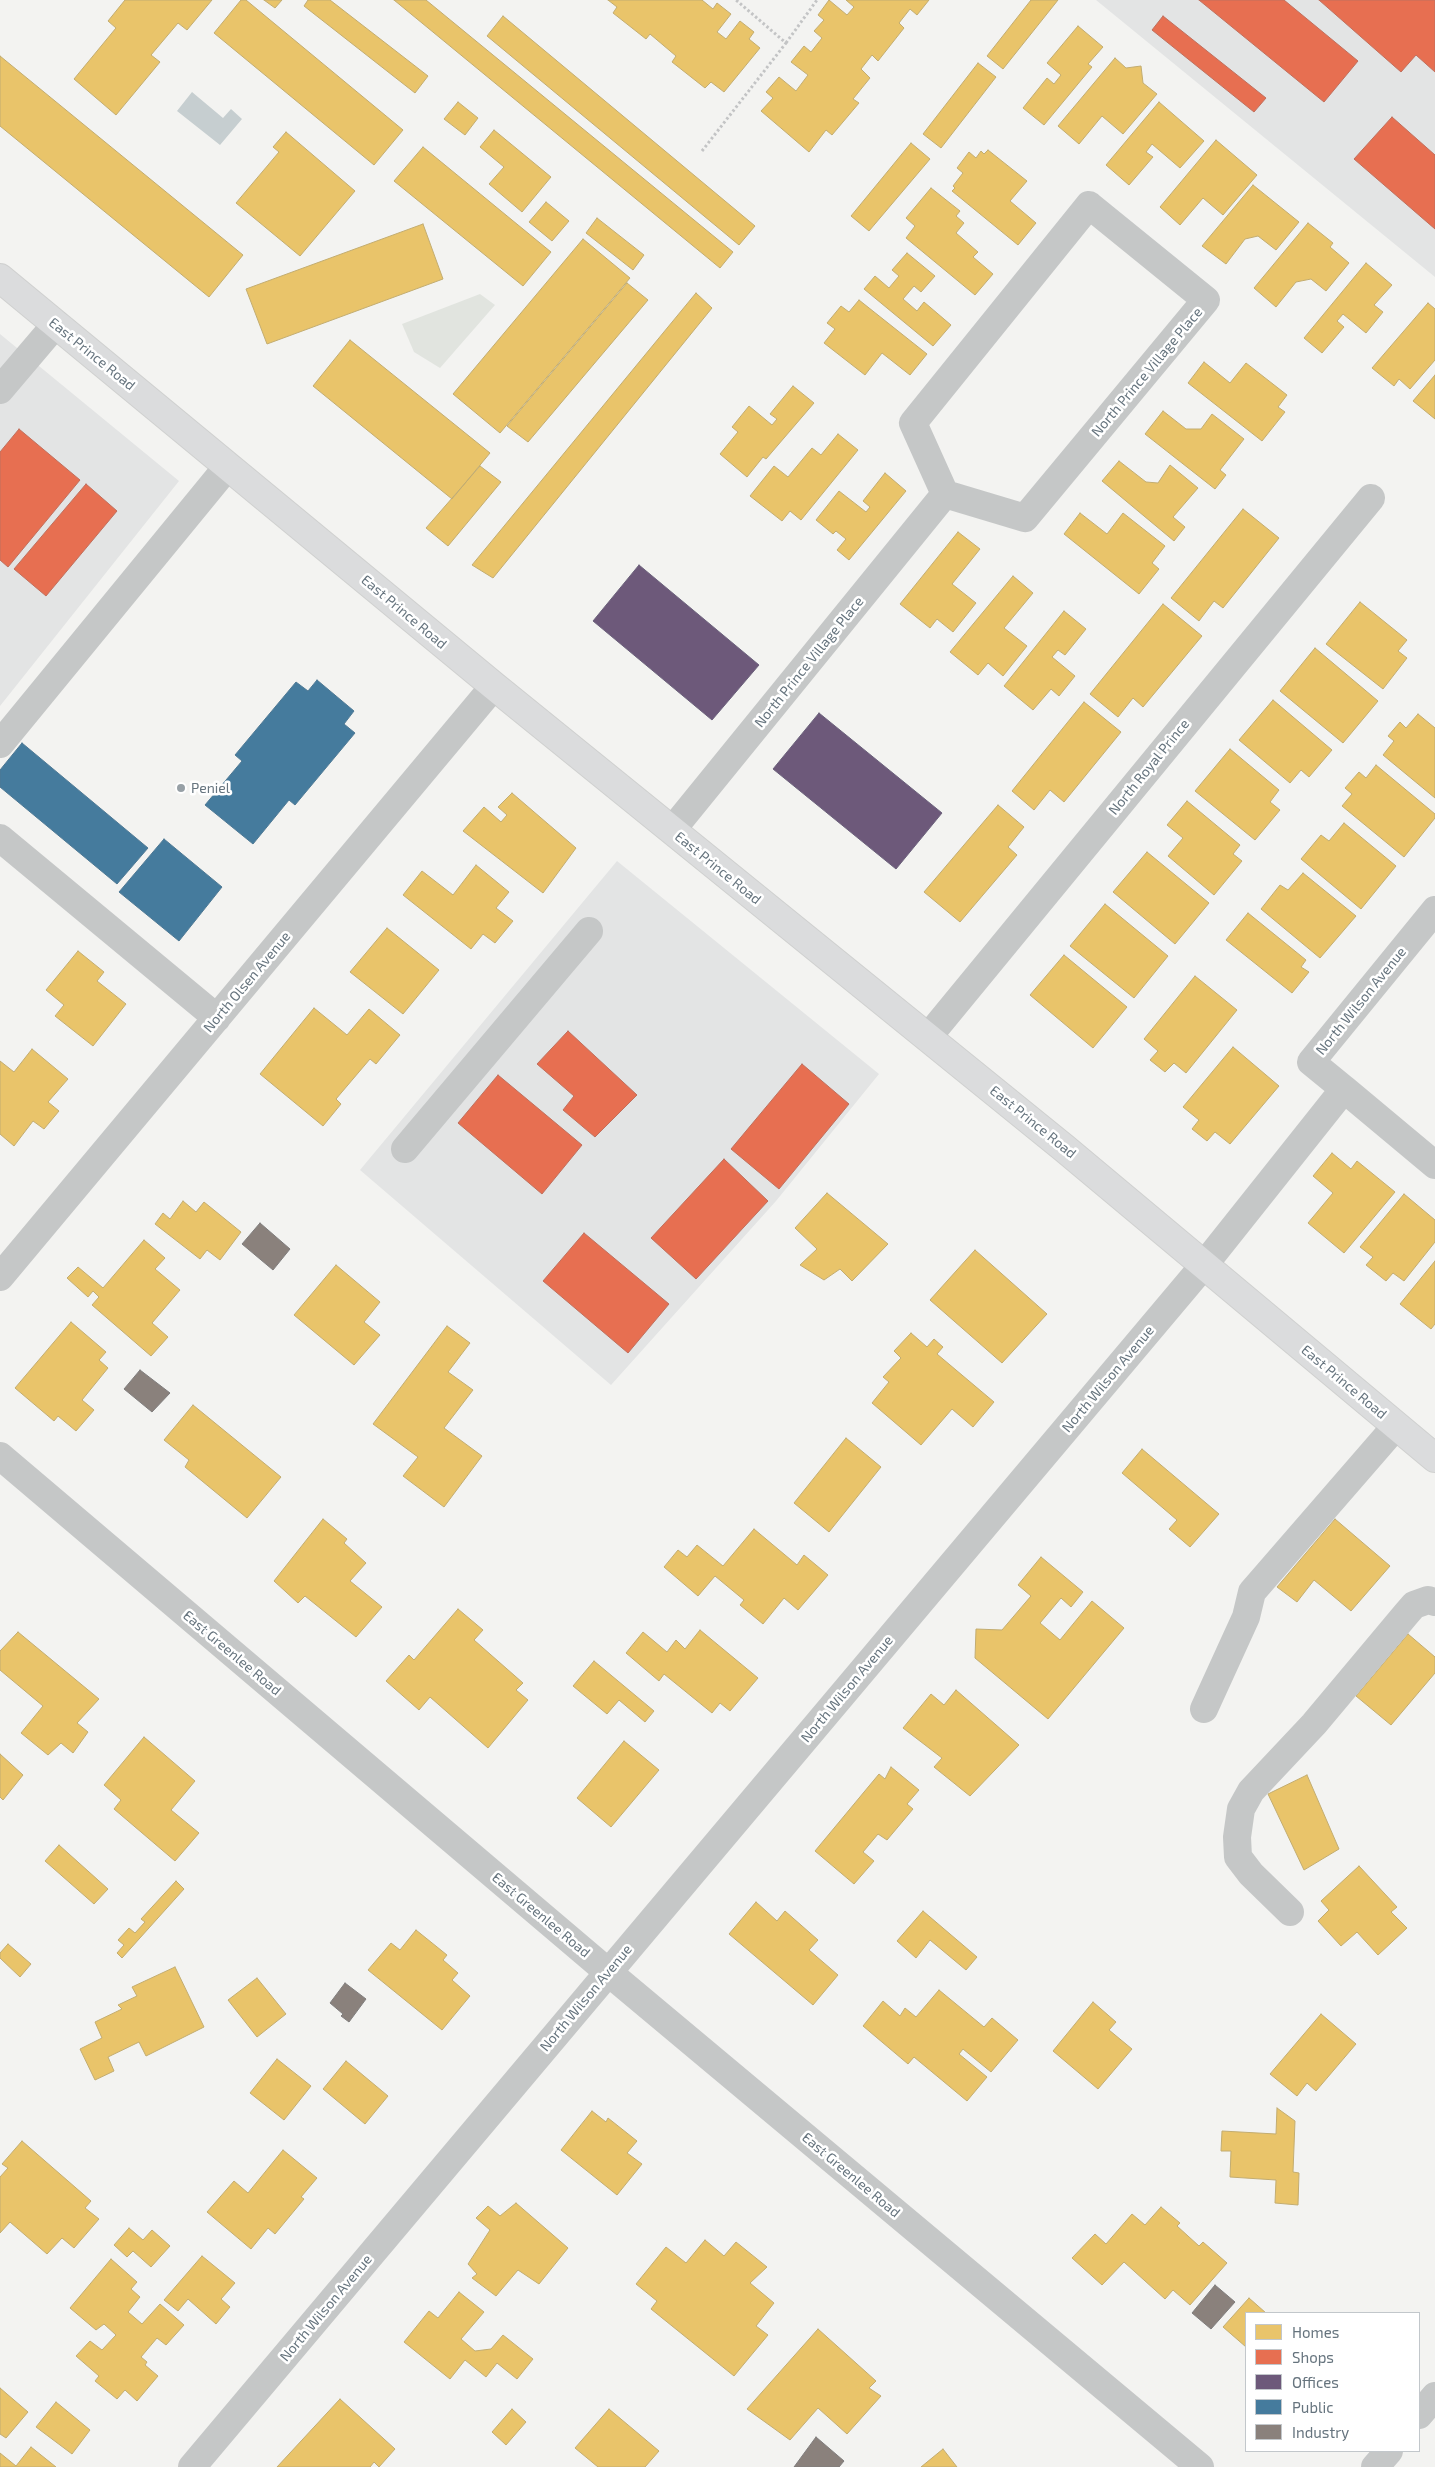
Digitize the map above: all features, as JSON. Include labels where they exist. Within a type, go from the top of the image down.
[{"type":"main road","name":"East Prince Road","points":[[0,278],[494,686],[928,1037],[1435,1458]]},
{"type":"street","name":"North Prince Village Place","points":[[1089,204],[1206,300],[1025,518],[946,494],[913,423],[1089,204]]},
{"type":"street","points":[[0,390],[56,324]]},
{"type":"street","points":[[0,744],[228,466]]},
{"type":"street","name":"North Prince Village Place","points":[[672,830],[946,494]]},
{"type":"street","name":"North Royal Prince","points":[[928,1037],[1371,498]]},
{"type":"street","name":"North Olsen Avenue","points":[[0,1277],[494,686]]},
{"type":"street","points":[[0,838],[217,1018]]},
{"type":"street","name":"North Wilson Avenue","points":[[192,2467],[1204,1265],[1344,1089],[1311,1062],[1435,910]]},
{"type":"street","points":[[406,1149],[589,931]]},
{"type":"street","points":[[1344,1089],[1435,1165]]},
{"type":"street","points":[[1204,1709],[1246,1617],[1252,1592],[1396,1426]]},
{"type":"street","name":"East Greenlee Road","points":[[0,1456],[608,1972],[1200,2467]]},
{"type":"street","points":[[1290,1912],[1251,1874],[1238,1857],[1237,1837],[1241,1809],[1251,1790],[1314,1724],[1414,1605],[1428,1600],[1435,1602]]},
{"type":"street","points":[[1420,2414],[1435,2396]]},
{"type":"street","points":[[1375,2467],[1388,2452]]},
{"type":"path","points":[[736,0],[786,43]]},
{"type":"path","points":[[702,151],[786,43],[816,0]]},
{"type":"shaded area","points":[[1096,0],[1435,0],[1435,277]]},
{"type":"shaded area","points":[[192,92],[223,118],[231,109],[242,119],[220,145],[177,111]]},
{"type":"shaded area","points":[[480,294],[495,305],[440,368],[414,352],[402,324]]},
{"type":"shaded area","points":[[0,334],[179,481],[0,706]]},
{"type":"shaded area","points":[[617,861],[879,1074],[776,1201],[611,1385],[360,1170]]},
{"type":"building: Homes","points":[[125,0],[212,0],[187,30],[178,23],[151,55],[160,62],[116,115],[74,79],[116,28],[108,21]]},
{"type":"building: Homes","points":[[241,0],[246,0],[403,130],[374,165],[214,33]]},
{"type":"building: Homes","points":[[264,0],[282,0],[275,8]]},
{"type":"building: Homes","points":[[308,0],[330,0],[428,76],[415,93],[304,6]]},
{"type":"building: Homes","points":[[394,0],[426,0],[733,252],[720,268]]},
{"type":"building: Homes","points":[[608,0],[702,0],[713,9],[717,3],[731,14],[717,32],[726,39],[740,21],[754,32],[749,39],[760,48],[724,92],[711,82],[705,88],[672,62],[676,56],[650,34],[646,39],[613,13],[617,7]]},
{"type":"building: Homes","points":[[829,0],[847,15],[854,7],[846,0],[929,0],[917,15],[910,9],[899,23],[904,28],[878,61],[872,55],[861,69],[870,78],[853,99],[859,103],[832,135],[826,130],[809,152],[761,111],[773,98],[766,92],[779,77],[796,91],[808,75],[791,62],[804,46],[811,52],[822,38],[814,31],[824,20],[818,15]]},
{"type":"building: Homes","points":[[1031,0],[1058,0],[1003,69],[987,56]]},
{"type":"building: Homes","points":[[503,16],[755,226],[739,245],[487,36]]},
{"type":"building: Homes","points":[[1078,26],[1103,47],[1088,64],[1092,67],[1044,125],[1023,108],[1047,78],[1054,84],[1061,75],[1047,63]]},
{"type":"building: Homes","points":[[0,56],[243,255],[209,297],[0,126]]},
{"type":"building: Homes","points":[[1115,58],[1126,68],[1141,66],[1143,83],[1157,94],[1123,134],[1102,116],[1079,144],[1058,126]]},
{"type":"building: Homes","points":[[978,63],[996,77],[941,148],[923,134]]},
{"type":"building: Homes","points":[[458,102],[478,118],[465,135],[444,119]]},
{"type":"building: Homes","points":[[1159,102],[1204,141],[1180,168],[1152,144],[1146,152],[1153,157],[1129,185],[1106,165]]},
{"type":"building: Homes","points":[[494,130],[551,177],[522,212],[489,184],[504,167],[480,147]]},
{"type":"building: Homes","points":[[286,132],[355,191],[300,256],[236,203],[279,152],[273,147]]},
{"type":"building: Homes","points":[[1216,140],[1257,175],[1223,215],[1203,198],[1180,225],[1160,207]]},
{"type":"building: Homes","points":[[911,143],[930,159],[869,231],[851,216]]},
{"type":"building: Homes","points":[[423,147],[551,252],[523,286],[394,181]]},
{"type":"building: Homes","points":[[988,150],[1027,181],[1010,201],[1036,223],[1018,245],[952,191],[955,188],[953,186],[963,173],[957,168],[969,152],[976,158],[981,151],[984,154]]},
{"type":"building: Homes","points":[[1253,185],[1299,222],[1276,250],[1258,236],[1245,239],[1226,264],[1202,246]]},
{"type":"building: Homes","points":[[931,188],[960,211],[956,216],[964,223],[956,233],[978,252],[973,257],[993,274],[975,295],[906,238],[915,226],[906,218]]},
{"type":"building: Homes","points":[[546,202],[569,221],[552,241],[529,222]]},
{"type":"building: Homes","points":[[597,218],[644,255],[633,270],[586,233]]},
{"type":"building: Homes","points":[[1308,223],[1333,243],[1330,247],[1349,263],[1326,291],[1311,279],[1296,282],[1276,307],[1254,288]]},
{"type":"building: Homes","points":[[423,224],[443,279],[267,344],[246,289]]},
{"type":"building: Homes","points":[[583,239],[630,278],[500,433],[453,394]]},
{"type":"building: Homes","points":[[907,253],[935,276],[921,292],[914,286],[903,299],[917,311],[924,302],[951,325],[933,346],[864,289],[875,276],[889,288],[899,276],[892,270]]},
{"type":"building: Homes","points":[[1366,263],[1392,285],[1374,305],[1383,312],[1366,333],[1343,314],[1337,321],[1344,327],[1322,353],[1304,338]]},
{"type":"building: Homes","points":[[627,283],[648,300],[528,442],[507,426]]},
{"type":"building: Homes","points":[[696,293],[712,308],[493,578],[472,565]]},
{"type":"building: Homes","points":[[859,300],[927,354],[910,375],[882,353],[865,375],[824,343],[835,329],[827,323],[841,306],[849,312]]},
{"type":"building: Homes","points":[[1428,303],[1435,309],[1435,360],[1410,389],[1399,379],[1394,386],[1372,368]]},
{"type":"building: Homes","points":[[350,340],[490,453],[452,499],[313,386]]},
{"type":"building: Homes","points":[[1204,362],[1230,383],[1246,363],[1287,395],[1278,407],[1285,412],[1262,441],[1188,383]]},
{"type":"building: Homes","points":[[1435,375],[1435,419],[1413,401]]},
{"type":"building: Homes","points":[[793,386],[814,403],[766,459],[763,457],[747,477],[720,454],[738,432],[732,427],[749,406],[772,425],[777,419],[770,414]]},
{"type":"building: Homes","points":[[1163,411],[1186,429],[1201,429],[1212,414],[1244,439],[1220,470],[1226,475],[1215,489],[1145,434]]},
{"type":"building: Homes","points":[[838,434],[858,450],[801,520],[790,511],[782,521],[750,496],[774,466],[788,477],[812,448],[821,455]]},
{"type":"building: Homes","points":[[1119,461],[1146,482],[1158,483],[1170,465],[1198,488],[1173,517],[1185,527],[1174,541],[1102,481]]},
{"type":"building: Homes","points":[[480,466],[501,482],[448,546],[426,528]]},
{"type":"building: Homes","points":[[885,473],[906,491],[849,560],[837,550],[846,539],[836,531],[833,534],[816,520],[839,491],[866,512],[870,507],[863,501]]},
{"type":"building: Homes","points":[[1243,509],[1279,538],[1223,608],[1214,601],[1199,621],[1171,598]]},
{"type":"building: Homes","points":[[1080,513],[1107,534],[1123,513],[1165,546],[1152,563],[1159,569],[1139,594],[1064,534]]},
{"type":"building: Homes","points":[[958,532],[980,549],[952,584],[976,603],[953,632],[937,619],[930,628],[900,604]]},
{"type":"building: Homes","points":[[1013,576],[1033,593],[1004,628],[1027,646],[1003,676],[988,663],[978,675],[950,652]]},
{"type":"building: Homes","points":[[1360,602],[1407,640],[1398,651],[1407,658],[1383,689],[1326,644]]},
{"type":"building: Homes","points":[[1163,604],[1202,636],[1143,707],[1133,698],[1118,717],[1090,694]]},
{"type":"building: Homes","points":[[1064,611],[1086,629],[1065,655],[1058,650],[1052,657],[1075,676],[1059,696],[1051,689],[1033,710],[1004,686]]},
{"type":"building: Homes","points":[[1315,648],[1378,701],[1343,743],[1280,691]]},
{"type":"building: Homes","points":[[1273,700],[1332,750],[1309,777],[1301,770],[1290,783],[1239,740]]},
{"type":"building: Homes","points":[[1084,702],[1121,732],[1064,802],[1050,790],[1034,810],[1012,791]]},
{"type":"building: Homes","points":[[1418,714],[1435,728],[1435,798],[1383,755],[1394,741],[1388,736],[1400,722],[1406,728]]},
{"type":"building: Homes","points":[[1230,749],[1279,790],[1270,802],[1280,810],[1255,840],[1195,791]]},
{"type":"building: Homes","points":[[1376,765],[1435,814],[1435,818],[1404,857],[1342,806],[1352,794],[1345,788],[1359,772],[1366,778]]},
{"type":"building: Homes","points":[[512,793],[576,848],[543,893],[463,831],[484,807],[501,822],[507,815],[498,807]]},
{"type":"building: Homes","points":[[1187,801],[1240,845],[1233,854],[1242,861],[1214,895],[1168,856],[1183,838],[1167,825]]},
{"type":"building: Homes","points":[[998,805],[1024,827],[1008,847],[1017,855],[960,922],[924,892]]},
{"type":"building: Homes","points":[[1344,823],[1396,866],[1361,909],[1301,859],[1321,835],[1329,841]]},
{"type":"building: Homes","points":[[1147,852],[1209,903],[1175,944],[1113,892]]},
{"type":"building: Homes","points":[[476,865],[509,892],[496,908],[513,921],[495,943],[483,934],[471,949],[403,895],[422,871],[453,895]]},
{"type":"building: Homes","points":[[1303,873],[1356,916],[1320,958],[1261,909],[1280,885],[1288,890]]},
{"type":"building: Homes","points":[[1105,904],[1168,956],[1134,998],[1070,946]]},
{"type":"building: Homes","points":[[1248,913],[1306,960],[1301,967],[1309,972],[1292,993],[1226,940]]},
{"type":"building: Homes","points":[[387,928],[439,970],[403,1014],[350,972]]},
{"type":"building: Homes","points":[[78,951],[104,972],[97,981],[126,1004],[93,1046],[55,1016],[64,1005],[46,990]]},
{"type":"building: Homes","points":[[1064,955],[1127,1007],[1093,1048],[1030,995]]},
{"type":"building: Homes","points":[[1195,976],[1237,1010],[1186,1073],[1174,1063],[1165,1072],[1150,1060],[1158,1051],[1144,1039]]},
{"type":"building: Homes","points":[[314,1008],[347,1035],[369,1009],[400,1035],[376,1064],[370,1059],[336,1099],[341,1104],[323,1126],[260,1074]]},
{"type":"building: Homes","points":[[1233,1047],[1279,1086],[1230,1144],[1215,1132],[1207,1141],[1192,1129],[1199,1120],[1183,1107]]},
{"type":"building: Homes","points":[[32,1049],[68,1079],[48,1102],[59,1111],[44,1129],[33,1121],[14,1146],[0,1134],[0,1061],[14,1072]]},
{"type":"building: Homes","points":[[1332,1153],[1351,1169],[1357,1161],[1395,1192],[1344,1253],[1308,1223],[1333,1193],[1313,1176]]},
{"type":"building: Homes","points":[[827,1193],[888,1244],[852,1281],[840,1269],[824,1280],[800,1265],[817,1249],[795,1228]]},
{"type":"building: Homes","points":[[1404,1194],[1435,1220],[1435,1242],[1404,1281],[1393,1273],[1386,1281],[1366,1265],[1373,1257],[1360,1247]]},
{"type":"building: Homes","points":[[183,1201],[196,1212],[204,1202],[241,1232],[220,1260],[207,1250],[200,1259],[155,1224],[163,1213],[170,1219]]},
{"type":"building: Homes","points":[[144,1240],[165,1258],[155,1269],[180,1290],[152,1323],[168,1337],[151,1356],[92,1305],[99,1297],[93,1291],[88,1297],[67,1278],[78,1267],[103,1288]]},
{"type":"building: Homes","points":[[975,1250],[1047,1314],[1002,1363],[930,1300]]},
{"type":"building: Homes","points":[[1435,1261],[1435,1324],[1431,1329],[1400,1304]]},
{"type":"building: Homes","points":[[336,1265],[380,1302],[364,1322],[380,1335],[354,1365],[294,1315]]},
{"type":"building: Homes","points":[[71,1322],[106,1352],[99,1360],[108,1368],[82,1400],[94,1410],[76,1431],[58,1416],[54,1421],[15,1388]]},
{"type":"building: Homes","points":[[447,1326],[470,1343],[448,1372],[473,1390],[444,1428],[482,1456],[444,1507],[403,1476],[418,1457],[373,1424]]},
{"type":"building: Homes","points":[[911,1333],[927,1347],[934,1339],[943,1347],[937,1354],[994,1402],[973,1427],[952,1409],[921,1445],[872,1403],[889,1382],[883,1377],[901,1358],[894,1351]]},
{"type":"building: Homes","points":[[193,1405],[281,1477],[247,1518],[185,1467],[189,1460],[164,1440]]},
{"type":"building: Homes","points":[[846,1438],[881,1467],[829,1532],[794,1503]]},
{"type":"building: Homes","points":[[1142,1449],[1219,1514],[1190,1547],[1169,1529],[1177,1520],[1122,1473]]},
{"type":"building: Homes","points":[[323,1519],[347,1539],[344,1543],[366,1563],[350,1581],[382,1607],[356,1637],[305,1596],[298,1603],[274,1581]]},
{"type":"building: Homes","points":[[1335,1519],[1390,1566],[1351,1611],[1314,1580],[1297,1602],[1277,1587]]},
{"type":"building: Homes","points":[[754,1529],[797,1565],[804,1555],[828,1575],[798,1610],[784,1598],[763,1624],[740,1605],[744,1600],[715,1576],[698,1596],[664,1567],[678,1550],[687,1557],[697,1545],[723,1566]]},
{"type":"building: Homes","points":[[1041,1557],[1083,1592],[1071,1607],[1061,1598],[1040,1623],[1060,1640],[1092,1601],[1124,1628],[1048,1719],[975,1658],[976,1629],[1002,1630],[1031,1596],[1018,1585]]},
{"type":"building: Homes","points":[[458,1609],[483,1630],[474,1640],[523,1683],[516,1690],[528,1700],[488,1748],[430,1697],[419,1710],[386,1681],[409,1655],[414,1660]]},
{"type":"building: Homes","points":[[700,1630],[758,1678],[730,1711],[720,1703],[712,1713],[664,1674],[659,1681],[626,1653],[643,1632],[667,1652],[676,1640],[685,1649]]},
{"type":"building: Homes","points":[[18,1632],[99,1699],[77,1723],[88,1732],[73,1753],[61,1743],[48,1755],[21,1733],[43,1706],[0,1670],[0,1651]]},
{"type":"building: Homes","points":[[1408,1634],[1435,1657],[1435,1673],[1391,1725],[1356,1696]]},
{"type":"building: Homes","points":[[594,1661],[654,1711],[645,1722],[619,1700],[607,1714],[573,1686]]},
{"type":"building: Homes","points":[[956,1690],[1019,1745],[970,1796],[934,1767],[942,1758],[903,1728],[931,1694],[944,1705]]},
{"type":"building: Homes","points":[[144,1737],[195,1781],[171,1810],[199,1833],[175,1861],[114,1809],[121,1800],[104,1785]]},
{"type":"building: Homes","points":[[624,1741],[659,1770],[611,1827],[577,1798]]},
{"type":"building: Homes","points":[[0,1754],[23,1775],[3,1800],[0,1797]]},
{"type":"building: Homes","points":[[891,1767],[919,1790],[907,1804],[913,1809],[887,1840],[878,1834],[863,1852],[874,1861],[854,1884],[815,1851],[879,1774],[885,1779]]},
{"type":"building: Homes","points":[[1307,1775],[1339,1849],[1304,1870],[1268,1794]]},
{"type":"building: Homes","points":[[59,1845],[108,1889],[94,1904],[45,1861]]},
{"type":"building: Homes","points":[[1359,1866],[1397,1907],[1391,1912],[1407,1928],[1378,1955],[1357,1932],[1341,1946],[1318,1921],[1329,1910],[1321,1901]]},
{"type":"building: Homes","points":[[176,1881],[184,1889],[122,1958],[117,1953],[124,1945],[118,1940],[129,1928],[135,1933],[145,1922],[141,1919]]},
{"type":"building: Homes","points":[[756,1902],[777,1921],[785,1911],[818,1940],[809,1950],[838,1975],[813,2005],[729,1934]]},
{"type":"building: Homes","points":[[923,1911],[977,1957],[966,1970],[930,1940],[916,1958],[897,1941]]},
{"type":"building: Homes","points":[[416,1930],[447,1955],[443,1960],[458,1973],[452,1980],[470,1996],[442,2030],[368,1970],[391,1943],[400,1950]]},
{"type":"building: Homes","points":[[8,1944],[31,1964],[20,1977],[0,1958],[0,1953]]},
{"type":"building: Homes","points":[[175,1967],[204,2027],[146,2056],[139,2042],[108,2057],[114,2071],[95,2080],[80,2049],[102,2038],[95,2022],[122,2009],[118,2005],[137,1996],[132,1987]]},
{"type":"building: Homes","points":[[257,1978],[286,2014],[257,2037],[228,2000]]},
{"type":"building: Homes","points":[[939,1990],[984,2027],[992,2018],[1018,2040],[991,2072],[963,2049],[959,2054],[987,2077],[967,2101],[914,2057],[908,2064],[863,2026],[883,2001],[900,2016],[905,2008],[916,2017]]},
{"type":"building: Homes","points":[[1093,2002],[1116,2022],[1109,2030],[1132,2049],[1098,2089],[1053,2051]]},
{"type":"building: Homes","points":[[1321,2014],[1356,2044],[1316,2091],[1307,2083],[1297,2096],[1270,2074]]},
{"type":"building: Homes","points":[[277,2059],[311,2086],[284,2120],[250,2093]]},
{"type":"building: Homes","points":[[346,2061],[388,2096],[365,2124],[323,2089]]},
{"type":"building: Homes","points":[[1277,2108],[1295,2121],[1293,2172],[1299,2173],[1298,2205],[1275,2203],[1276,2180],[1230,2177],[1231,2151],[1221,2151],[1222,2131],[1276,2134]]},
{"type":"building: Homes","points":[[592,2111],[606,2122],[608,2118],[637,2141],[627,2153],[642,2164],[617,2195],[561,2150]]},
{"type":"building: Homes","points":[[22,2141],[91,2201],[85,2208],[99,2219],[74,2248],[62,2238],[47,2254],[10,2222],[0,2233],[0,2177],[8,2168],[2,2164]]},
{"type":"building: Homes","points":[[283,2150],[317,2178],[301,2197],[304,2199],[275,2234],[268,2228],[251,2249],[207,2212],[234,2181],[248,2193]]},
{"type":"building: Homes","points":[[516,2203],[568,2248],[539,2284],[518,2270],[496,2296],[472,2278],[477,2274],[468,2264],[490,2230],[476,2218],[488,2206],[500,2216]]},
{"type":"building: Homes","points":[[1161,2207],[1180,2223],[1177,2226],[1199,2246],[1203,2242],[1227,2263],[1190,2305],[1173,2290],[1165,2299],[1124,2262],[1102,2285],[1072,2258],[1095,2234],[1106,2244],[1132,2214],[1145,2225]]},
{"type":"building: Homes","points":[[129,2228],[143,2240],[152,2230],[170,2246],[151,2267],[133,2251],[127,2257],[114,2245]]},
{"type":"building: Homes","points":[[705,2240],[724,2256],[736,2242],[767,2267],[750,2283],[774,2303],[756,2326],[768,2335],[734,2376],[651,2309],[657,2301],[636,2284],[666,2247],[686,2263]]},
{"type":"building: Homes","points":[[202,2256],[235,2283],[221,2299],[230,2307],[216,2324],[188,2299],[178,2311],[164,2300]]},
{"type":"building: Homes","points":[[111,2259],[137,2282],[131,2289],[140,2297],[128,2312],[142,2324],[160,2304],[184,2325],[166,2345],[157,2338],[141,2357],[147,2362],[145,2365],[158,2376],[137,2401],[125,2390],[117,2399],[95,2381],[99,2376],[76,2356],[90,2341],[102,2350],[116,2335],[104,2324],[96,2330],[70,2308]]},
{"type":"building: Homes","points":[[459,2292],[484,2312],[461,2339],[475,2351],[491,2349],[503,2335],[533,2359],[517,2379],[497,2363],[486,2377],[465,2360],[450,2379],[404,2342],[429,2311],[438,2318]]},
{"type":"building: Homes","points":[[1249,2298],[1265,2312],[1245,2312],[1245,2346],[1223,2327]]},
{"type":"building: Homes","points":[[818,2329],[876,2381],[869,2388],[881,2396],[847,2434],[818,2408],[790,2440],[747,2409]]},
{"type":"building: Homes","points":[[0,2388],[28,2412],[6,2438],[0,2434]]},
{"type":"building: Homes","points":[[340,2399],[395,2449],[379,2467],[374,2462],[370,2467],[277,2467]]},
{"type":"building: Homes","points":[[56,2402],[90,2430],[72,2454],[36,2427]]},
{"type":"building: Homes","points":[[512,2409],[526,2422],[506,2445],[492,2432]]},
{"type":"building: Homes","points":[[609,2409],[659,2451],[645,2467],[598,2467],[575,2448]]},
{"type":"building: Homes","points":[[31,2447],[56,2467],[0,2467],[0,2453],[16,2466]]},
{"type":"building: Homes","points":[[943,2449],[957,2467],[921,2467]]},
{"type":"building: Shops","points":[[1199,0],[1284,0],[1358,61],[1324,102]]},
{"type":"building: Shops","points":[[1319,0],[1435,0],[1435,72],[1416,55],[1401,72]]},
{"type":"building: Shops","points":[[1163,16],[1266,98],[1254,112],[1152,30]]},
{"type":"building: Shops","points":[[1392,117],[1435,155],[1435,229],[1354,159]]},
{"type":"building: Shops","points":[[19,429],[80,480],[8,567],[0,560],[0,452]]},
{"type":"building: Shops","points":[[86,484],[117,511],[46,596],[14,569]]},
{"type":"building: Shops","points":[[568,1031],[637,1095],[595,1137],[563,1110],[574,1096],[537,1064]]},
{"type":"building: Shops","points":[[802,1064],[849,1104],[779,1189],[731,1149]]},
{"type":"building: Shops","points":[[498,1075],[582,1145],[542,1194],[458,1123]]},
{"type":"building: Shops","points":[[724,1159],[768,1201],[696,1279],[651,1238]]},
{"type":"building: Shops","points":[[584,1233],[669,1304],[628,1353],[543,1281]]},
{"type":"building: Offices","points":[[639,565],[759,665],[712,720],[593,621]]},
{"type":"building: Offices","points":[[819,713],[942,813],[896,869],[773,769]]},
{"type":"building: Public","points":[[317,680],[354,711],[344,724],[355,733],[295,805],[289,800],[253,844],[205,805],[242,761],[235,755],[296,682],[308,691]]},
{"type":"building: Public","points":[[22,743],[148,848],[117,884],[0,787],[0,770]]},
{"type":"building: Public","points":[[164,839],[222,887],[179,941],[119,892]]},
{"type":"building: Industry","points":[[260,1223],[290,1249],[273,1270],[242,1244]]},
{"type":"building: Industry","points":[[140,1370],[170,1393],[152,1412],[124,1389]]},
{"type":"building: Industry","points":[[345,1983],[366,1999],[349,2022],[330,2003]]},
{"type":"building: Industry","points":[[1215,2285],[1235,2302],[1211,2329],[1192,2313]]},
{"type":"building: Industry","points":[[816,2437],[844,2461],[839,2467],[794,2467]]},
{"type":"place","name":"Peniel","points":[[181,788]]}]
